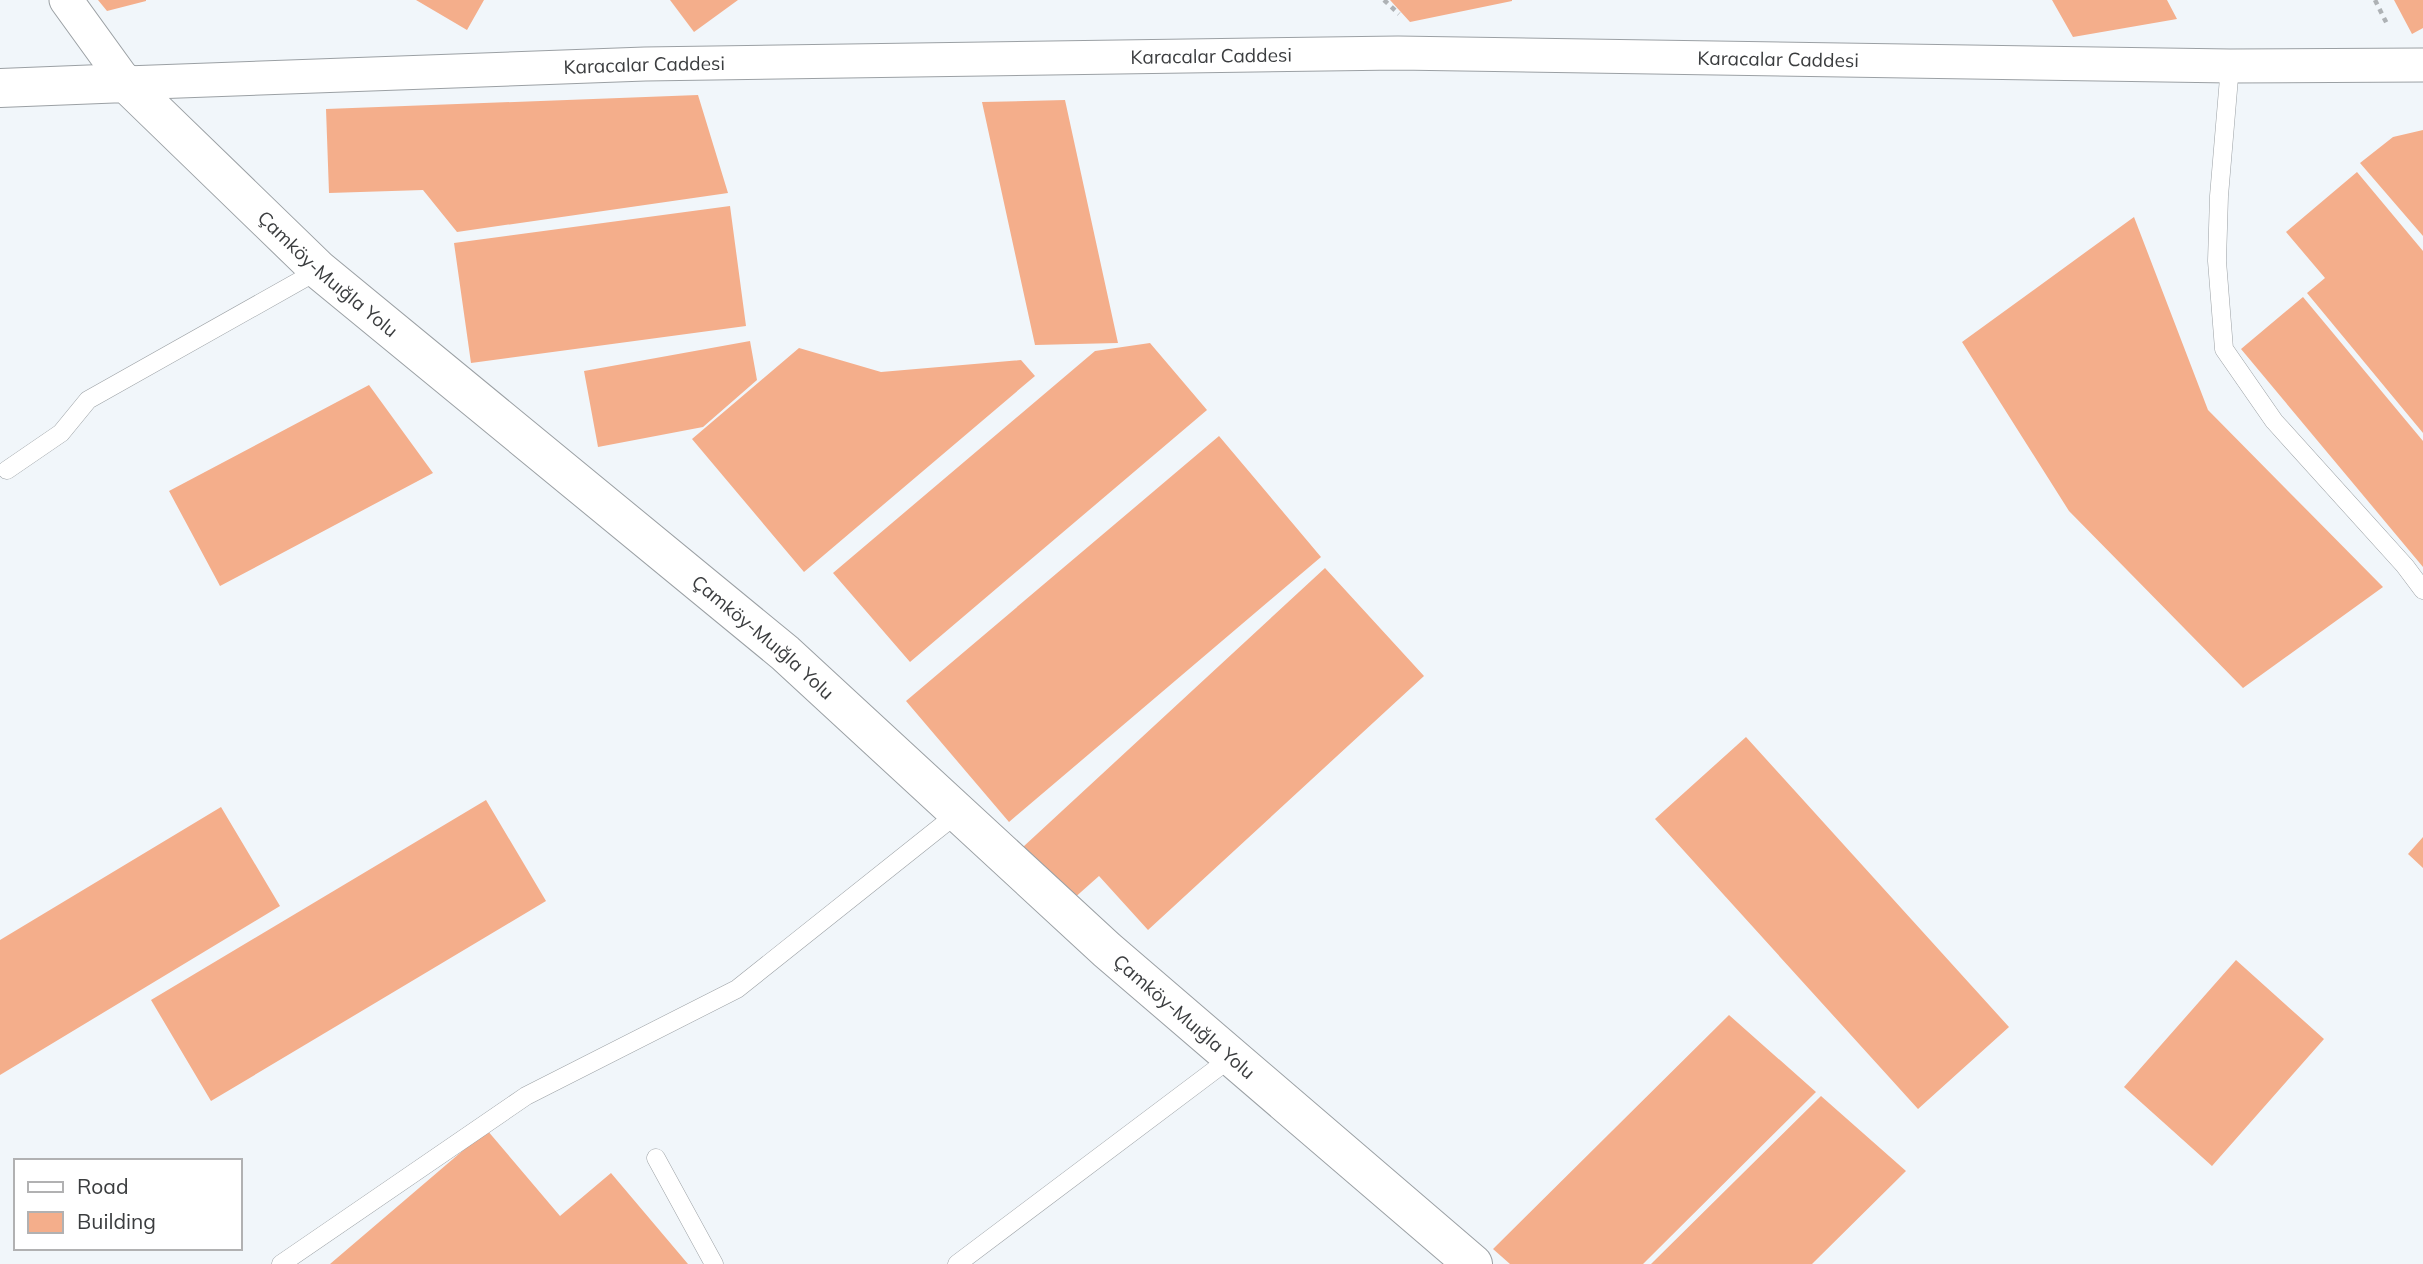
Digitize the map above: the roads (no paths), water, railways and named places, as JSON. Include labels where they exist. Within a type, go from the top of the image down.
[{"type":"street","name":"Çamköy-Muığla Yolu","points":[[66,0],[126,83],[319,270],[785,653],[1107,950],[1473,1264]]},
{"type":"street","name":"Karacalar Caddesi","points":[[0,88],[645,64],[1398,53],[2230,65],[2423,65]]},
{"type":"lane","points":[[2230,65],[2219,196],[2217,261],[2224,349],[2274,421],[2423,590]]},
{"type":"lane","points":[[7,470],[61,433],[88,400],[319,270]]},
{"type":"lane","points":[[281,1264],[526,1096],[737,989],[958,813]]},
{"type":"lane","points":[[957,1264],[1232,1057]]},
{"type":"lane","points":[[656,1158],[714,1264]]}]
